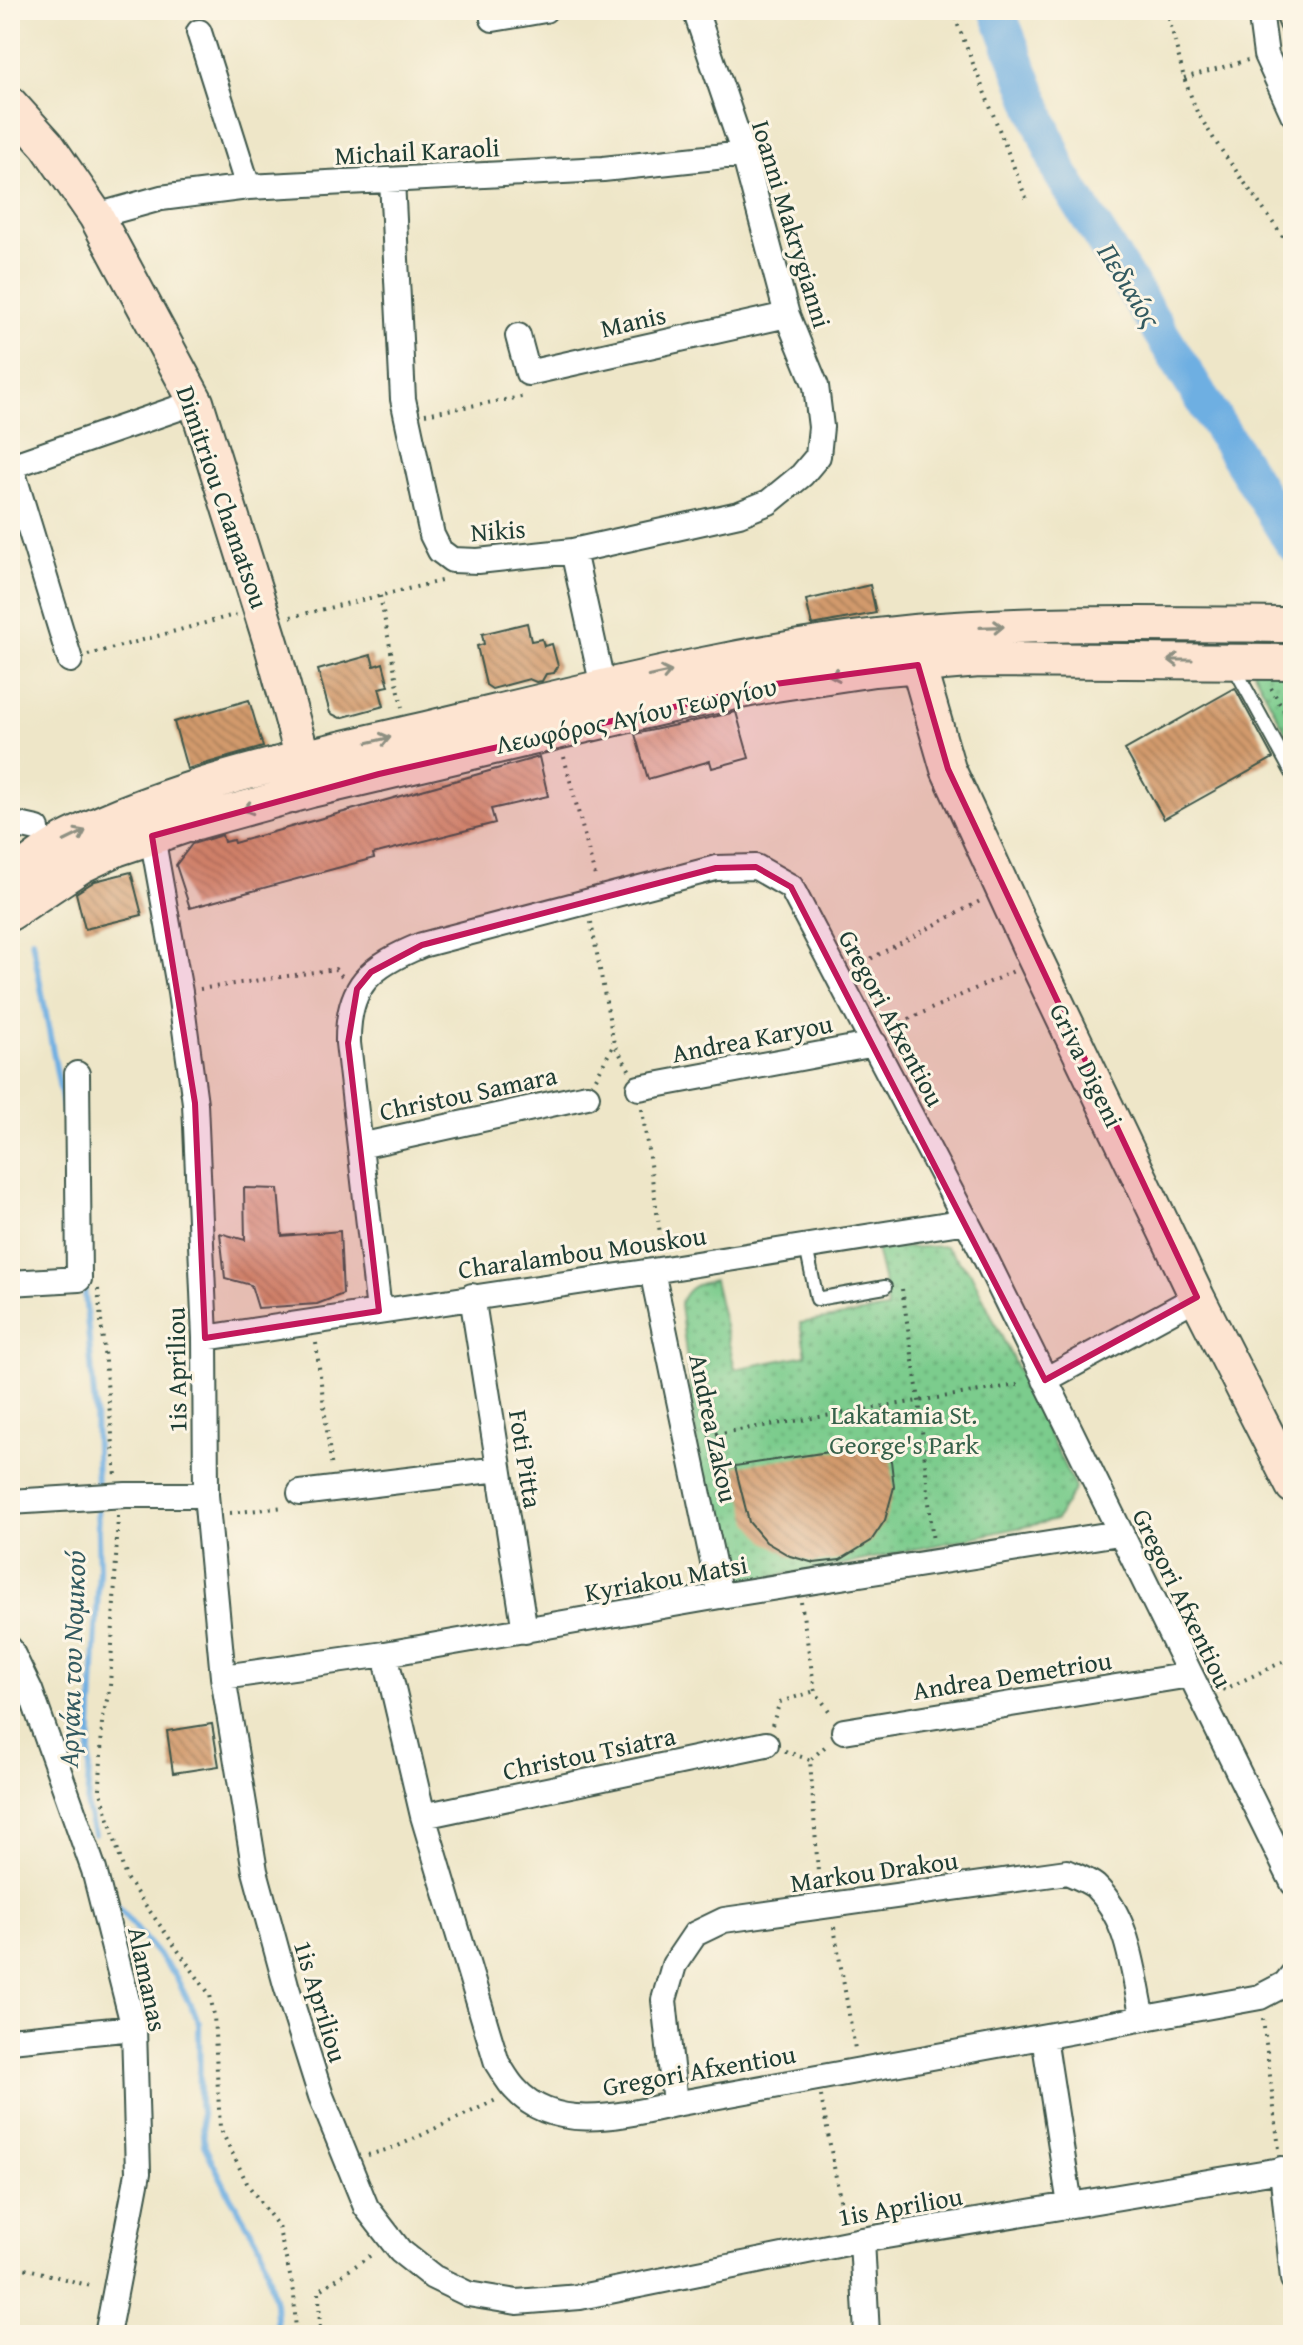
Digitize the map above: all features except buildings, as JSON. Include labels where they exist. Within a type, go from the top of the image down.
[{"type":"main road","name":"Dimitriou Chamatsou","points":[[10,104],[47,145],[96,216],[196,402],[262,616],[311,790]]},
{"type":"main road","name":"Λεωφόρος Αγίου Γεωργίου","points":[[10,913],[82,865],[152,836],[196,822],[311,790],[671,705],[775,684],[874,669],[916,649],[979,627],[1141,622],[1278,624]]},
{"type":"main road","name":"Λεωφόρος Αγίου Γεωργίου","points":[[10,878],[67,839],[153,800],[303,757],[603,687],[766,653],[916,649],[979,660],[1232,660],[1280,668]]},
{"type":"main road","name":"Griva Digeni","points":[[916,649],[948,769],[1197,1297],[1293,1486]]},
{"type":"street","points":[[493,19],[545,10]]},
{"type":"street","name":"Ioanni Makrygianni","points":[[695,10],[744,154],[787,315],[816,386],[821,427],[818,456]]},
{"type":"street","points":[[1260,10],[1266,55],[1293,114]]},
{"type":"street","points":[[199,32],[248,187]]},
{"type":"street","name":"Michail Karaoli","points":[[96,216],[161,198],[248,187],[603,169],[744,154]]},
{"type":"street","name":"Nikis","points":[[392,180],[403,399],[432,535],[440,551],[452,560],[478,561],[573,551],[739,514],[769,502],[802,475],[818,456]]},
{"type":"street","name":"Manis","points":[[528,373],[787,315]]},
{"type":"street","points":[[518,336],[528,373]]},
{"type":"street","points":[[70,660],[10,465],[196,402]]},
{"type":"street","points":[[573,551],[603,687]]},
{"type":"street","points":[[10,823],[37,829]]},
{"type":"street","name":"1is Apriliou","points":[[152,836],[180,992],[195,1103],[205,1338],[207,1505],[223,1677],[255,1871],[286,1985],[317,2083],[347,2162],[366,2207],[400,2251],[433,2277],[468,2294],[517,2302],[580,2297],[855,2242],[1287,2169]]},
{"type":"street","name":"Gregori Afxentiou","points":[[357,989],[371,972],[393,957],[422,945],[716,868],[756,867],[791,887],[967,1221],[1293,1883]]},
{"type":"street","points":[[357,989],[348,1018],[379,1311]]},
{"type":"street","name":"Andrea Karyou","points":[[639,1088],[872,1040]]},
{"type":"street","points":[[10,1283],[79,1279],[77,1074]]},
{"type":"street","name":"Christou Samara","points":[[360,1146],[587,1096]]},
{"type":"street","name":"Charalambou Mouskou","points":[[205,1338],[967,1221]]},
{"type":"street","name":"Andrea Zakou","points":[[658,1270],[687,1438],[720,1596]]},
{"type":"street","name":"Foti Pitta","points":[[472,1296],[525,1631]]},
{"type":"street","points":[[1045,1380],[1197,1297]]},
{"type":"street","points":[[300,1493],[499,1469]]},
{"type":"street","points":[[10,1502],[122,1495],[207,1505]]},
{"type":"street","name":"Kyriakou Matsi","points":[[223,1677],[385,1654],[720,1596],[1119,1533]]},
{"type":"street","name":"Alamanas","points":[[10,1649],[30,1690],[94,1870],[134,2028],[138,2173],[107,2335]]},
{"type":"street","name":"Gregori Afxentiou","points":[[385,1654],[423,1816],[497,2063],[516,2091],[536,2106],[567,2117],[618,2117],[1260,1997],[1285,1984],[1293,1974]]},
{"type":"street","name":"Andrea Demetriou","points":[[844,1731],[1190,1675]]},
{"type":"street","name":"Christou Tsiatra","points":[[423,1816],[766,1744]]},
{"type":"street","name":"Markou Drakou","points":[[675,2104],[664,2000],[674,1965],[695,1934],[724,1920],[1067,1872],[1092,1884],[1113,1906],[1124,1933],[1143,2018]]},
{"type":"street","points":[[10,2040],[134,2028]]},
{"type":"street","points":[[1044,2037],[1070,2205]]},
{"type":"street","points":[[1287,2169],[1293,2279]]},
{"type":"street","points":[[855,2242],[867,2335]]},
{"type":"lane","points":[[1232,660],[1292,773]]},
{"type":"lane","points":[[806,1247],[817,1299],[885,1287]]},
{"type":"path","points":[[952,10],[1026,198]]},
{"type":"path","points":[[1167,10],[1184,78],[1197,112],[1293,251]]},
{"type":"path","points":[[1184,78],[1266,55]]},
{"type":"path","points":[[407,418],[529,395],[528,373]]},
{"type":"path","points":[[70,660],[262,616],[380,596],[446,580],[452,560]]},
{"type":"path","points":[[380,596],[407,733]]},
{"type":"path","points":[[1280,668],[1293,727]]},
{"type":"path","points":[[561,744],[594,900],[614,1044],[639,1088],[658,1270]]},
{"type":"path","points":[[838,975],[1003,889]]},
{"type":"path","points":[[872,1040],[1036,961]]},
{"type":"path","points":[[180,992],[335,969],[357,989]]},
{"type":"path","points":[[587,1096],[614,1044]]},
{"type":"path","points":[[885,1287],[901,1284],[919,1400],[934,1562]]},
{"type":"path","points":[[97,1285],[122,1495],[110,1687],[102,1721],[100,1789],[126,1878],[210,1995],[214,2015],[220,2128],[248,2185],[278,2226],[294,2292],[296,2335]]},
{"type":"path","points":[[313,1321],[335,1489]]},
{"type":"path","points":[[687,1438],[1045,1380]]},
{"type":"path","points":[[207,1505],[285,1507],[300,1493]]},
{"type":"path","points":[[798,1584],[815,1691],[844,1731],[810,1760]]},
{"type":"path","points":[[1202,1701],[1293,1657]]},
{"type":"path","points":[[810,1760],[766,1744],[780,1702],[815,1691]]},
{"type":"path","points":[[810,1760],[826,1906],[858,2071]]},
{"type":"path","points":[[1260,1997],[1287,2169]]},
{"type":"path","points":[[818,2078],[855,2242]]},
{"type":"path","points":[[347,2162],[396,2147],[516,2091]]},
{"type":"path","points":[[320,2335],[319,2291],[392,2241]]},
{"type":"path","points":[[10,2264],[116,2293]]},
{"type":"highlighted area","points":[[918,665],[948,769],[1197,1297],[1045,1380],[791,887],[756,867],[716,868],[422,945],[371,972],[357,989],[348,1043],[379,1311],[205,1338],[195,1103],[152,836],[379,774],[775,684]]},
{"type":"green space","points":[[1252,668],[1293,670],[1293,746]]},
{"type":"green space","name":"Lakatamia St. George's Park","points":[[945,1246],[971,1273],[1075,1488],[1056,1520],[831,1567],[727,1584],[700,1468],[680,1304],[683,1298],[693,1287],[714,1280],[735,1369],[806,1355],[800,1323],[887,1309],[876,1249]]},
{"type":"waterway","name":"Πεδιαίος","points":[[997,10],[1061,174],[1293,544]]},
{"type":"waterway","name":"Αργάκι του Νομικού","points":[[32,940],[66,1121]]},
{"type":"waterway","name":"Αργάκι του Νομικού","points":[[84,1283],[95,1409],[97,1492]]},
{"type":"waterway","name":"Αργάκι του Νομικού","points":[[94,1834],[87,1808],[99,1569],[97,1503]]},
{"type":"waterway","name":"Αργάκι του Νομικού","points":[[111,1899],[175,1975],[199,2023],[204,2145],[261,2247],[275,2302],[277,2335]]}]
